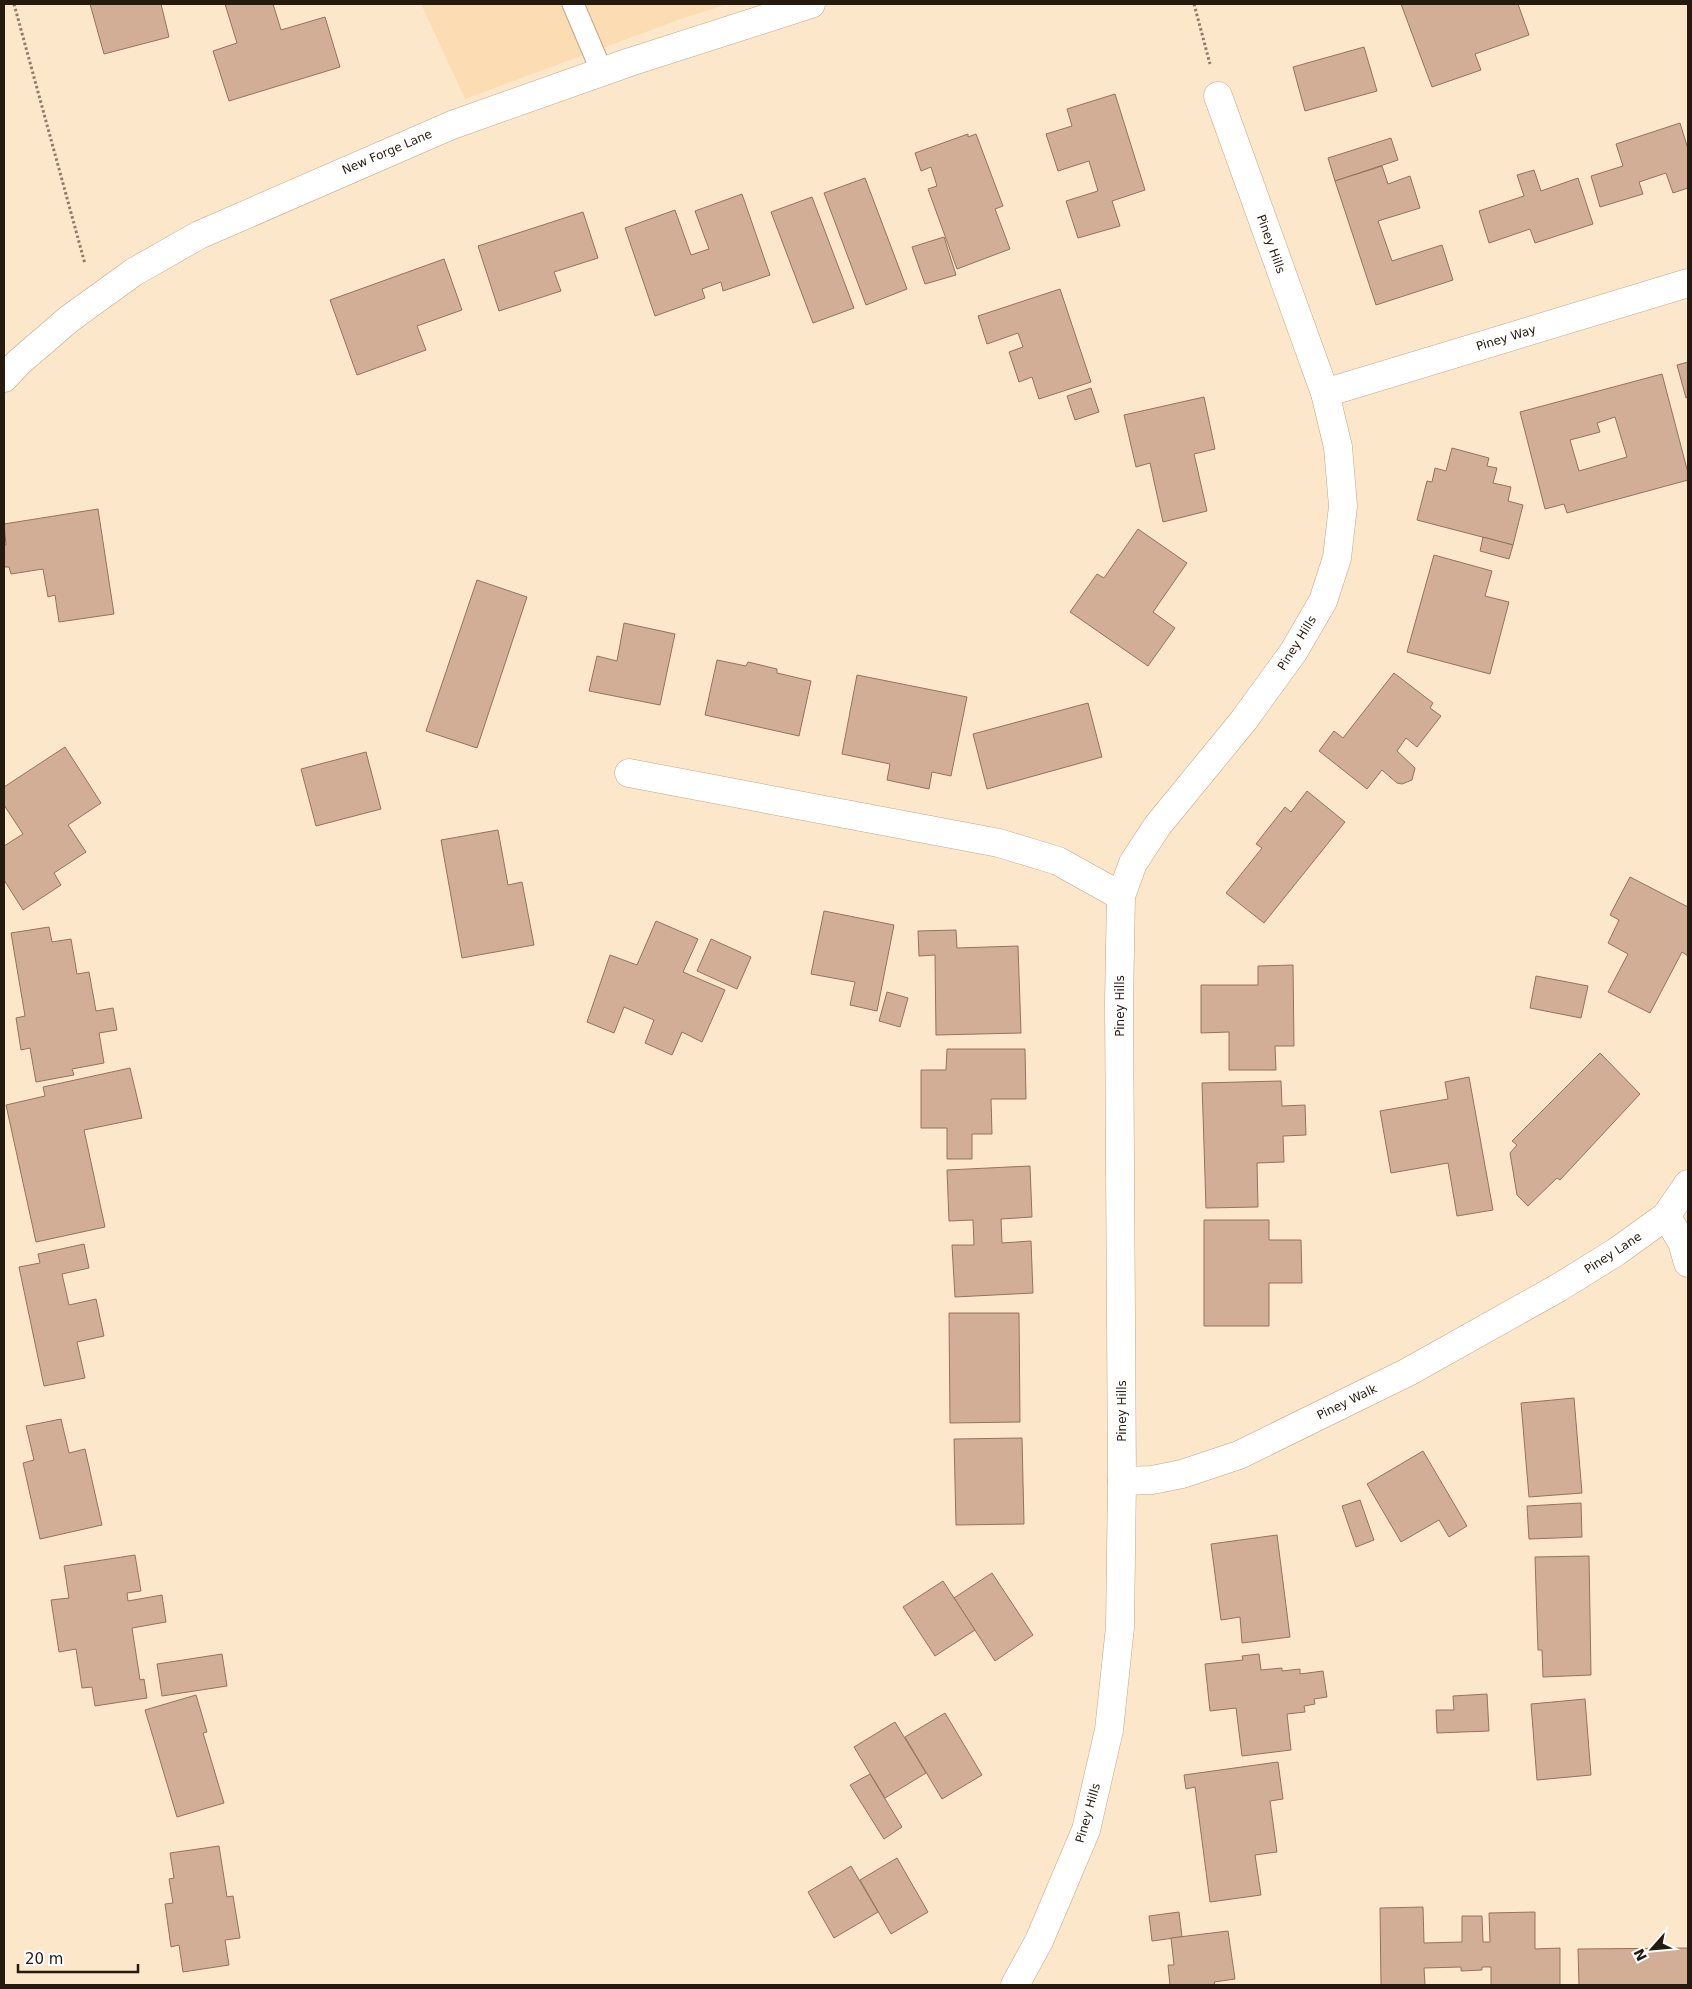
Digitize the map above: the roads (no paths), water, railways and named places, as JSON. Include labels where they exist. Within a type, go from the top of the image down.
[{"type":"street","name":"New Forge Lane","points":[[4,378],[18,363],[54,332],[134,272],[207,232],[452,124],[602,72],[811,4]]},
{"type":"street","name":"Piney Hills","points":[[1015,1985],[1039,1941],[1086,1830],[1109,1730],[1120,1626],[1122,1481],[1119,1002],[1122,896],[1133,864],[1158,825],[1244,720],[1294,651],[1323,601],[1337,558],[1343,506],[1338,447],[1324,393],[1218,96]]},
{"type":"street","name":"Piney Way","points":[[1324,393],[1688,283]]},
{"type":"street","points":[[629,773],[998,843],[1058,861],[1122,896]]},
{"type":"street","name":"Piney Lane","points":[[1558,1288],[1616,1252],[1666,1216],[1688,1184]]},
{"type":"street","points":[[1666,1216],[1682,1242],[1688,1263]]},
{"type":"street","name":"Piney Walk","points":[[1122,1481],[1152,1480],[1182,1474],[1239,1455],[1408,1372],[1558,1288]]},
{"type":"lane","points":[[573,4],[602,72]]}]
